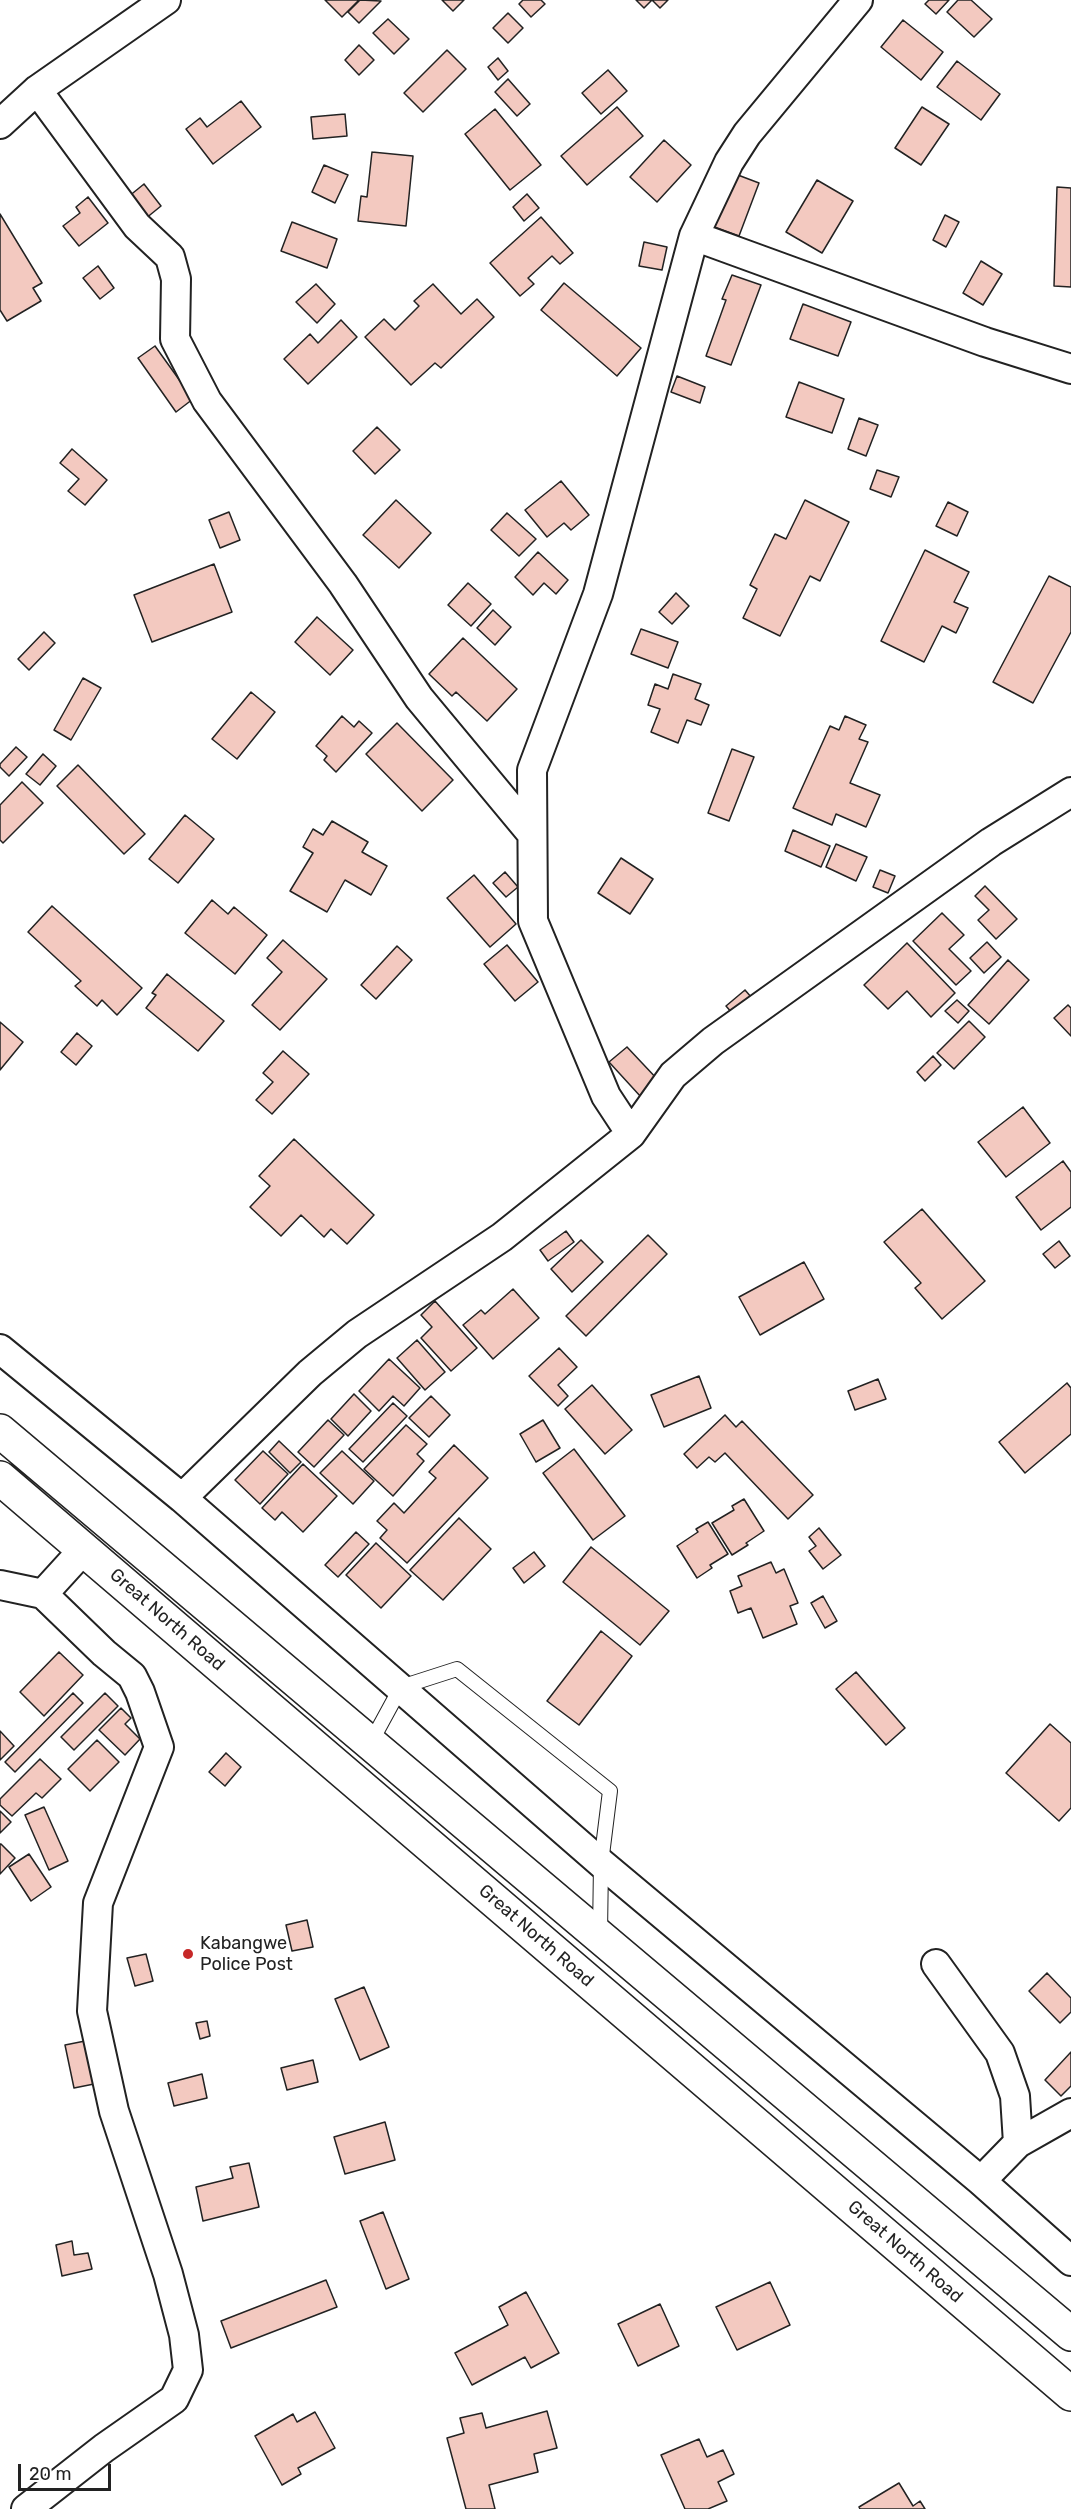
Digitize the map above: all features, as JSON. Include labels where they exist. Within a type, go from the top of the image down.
[{"type":"main road","name":"Great North Road","points":[[0,1431],[1071,2334]]},
{"type":"main road","name":"Great North Road","points":[[0,1478],[1071,2394]]},
{"type":"street","points":[[0,124],[38,90],[166,0]]},
{"type":"street","points":[[631,1134],[606,1096],[533,921],[532,770],[598,594],[694,236],[729,162],[747,134],[858,0]]},
{"type":"street","points":[[38,90],[136,226],[170,257],[176,279],[175,339],[207,401],[343,584],[419,698],[532,834]]},
{"type":"street","points":[[694,236],[771,266],[985,342],[1071,369]]},
{"type":"street","points":[[182,1498],[310,1373],[357,1334],[502,1237],[631,1134],[673,1075],[713,1041],[991,842],[1071,792]]},
{"type":"street","points":[[0,1349],[182,1498],[601,1863],[981,2181],[1071,2261]]},
{"type":"street","points":[[43,1594],[84,1549]]},
{"type":"street","points":[[0,1585],[43,1594],[104,1653],[132,1676],[159,1747],[98,1903],[92,2011],[114,2111],[168,2274],[184,2335],[188,2370],[174,2399],[104,2448],[26,2509]]},
{"type":"street","points":[[936,1964],[1000,2053],[1015,2096],[1018,2143]]},
{"type":"street","points":[[981,2181],[1018,2143],[1071,2114]]},
{"type":"lane","points":[[370,1744],[401,1687],[457,1669],[610,1791],[601,1863],[600,1937]]},
{"type":"building","points":[[325,0],[359,0],[342,17]]},
{"type":"building","points":[[360,0],[381,1],[359,23],[348,12]]},
{"type":"building","points":[[442,0],[464,0],[453,11]]},
{"type":"building","points":[[523,0],[541,0],[545,4],[531,17],[519,4]]},
{"type":"building","points":[[636,0],[652,0],[644,8]]},
{"type":"building","points":[[652,0],[668,0],[660,8]]},
{"type":"building","points":[[929,0],[949,0],[936,14],[925,4]]},
{"type":"building","points":[[958,0],[971,0],[992,19],[974,37],[947,12]]},
{"type":"building","points":[[508,13],[523,28],[508,43],[493,28]]},
{"type":"building","points":[[388,19],[409,39],[394,54],[373,33]]},
{"type":"building","points":[[903,20],[943,52],[921,80],[881,47]]},
{"type":"building","points":[[359,45],[374,60],[359,75],[345,60]]},
{"type":"building","points":[[447,50],[466,69],[423,112],[404,93]]},
{"type":"building","points":[[498,58],[508,71],[498,80],[488,67]]},
{"type":"building","points":[[957,61],[1000,94],[981,120],[937,87]]},
{"type":"building","points":[[608,70],[627,91],[601,114],[582,93]]},
{"type":"building","points":[[508,79],[530,104],[517,116],[495,92]]},
{"type":"building","points":[[241,101],[261,127],[213,164],[186,129],[200,118],[207,127]]},
{"type":"building","points":[[617,107],[643,136],[587,185],[561,156]]},
{"type":"building","points":[[922,107],[949,124],[921,165],[895,148]]},
{"type":"building","points":[[495,109],[541,165],[510,190],[465,134]]},
{"type":"building","points":[[345,114],[347,136],[313,139],[311,117]]},
{"type":"building","points":[[664,140],[691,165],[657,202],[630,177]]},
{"type":"building","points":[[372,152],[413,156],[406,226],[358,221],[361,196],[367,197]]},
{"type":"building","points":[[324,165],[348,175],[335,203],[312,192]]},
{"type":"building","points":[[730,172],[759,183],[739,236],[709,225]]},
{"type":"building","points":[[817,180],[853,201],[822,253],[786,232]]},
{"type":"building","points":[[144,184],[161,206],[145,219],[128,197]]},
{"type":"building","points":[[1057,187],[1071,188],[1071,287],[1054,286]]},
{"type":"building","points":[[527,194],[539,208],[524,221],[513,207]]},
{"type":"building","points":[[88,197],[108,223],[79,246],[63,226],[80,213],[76,207]]},
{"type":"building","points":[[0,214],[42,283],[33,288],[41,301],[7,321],[0,310]]},
{"type":"building","points":[[945,215],[959,222],[946,247],[933,240]]},
{"type":"building","points":[[541,217],[573,253],[560,264],[552,256],[528,278],[534,284],[520,296],[490,263]]},
{"type":"building","points":[[292,222],[337,239],[327,268],[281,251]]},
{"type":"building","points":[[644,242],[667,247],[662,270],[639,266]]},
{"type":"building","points":[[981,261],[1002,274],[983,305],[963,293]]},
{"type":"building","points":[[98,266],[114,288],[100,299],[83,278]]},
{"type":"building","points":[[732,275],[761,285],[731,365],[706,356],[726,300],[722,299]]},
{"type":"building","points":[[564,283],[641,348],[617,376],[541,310]]},
{"type":"building","points":[[316,284],[335,304],[317,323],[296,302]]},
{"type":"building","points":[[433,284],[461,314],[477,299],[494,317],[441,368],[435,363],[411,385],[365,337],[384,319],[395,330],[419,306],[414,301]]},
{"type":"building","points":[[803,304],[851,322],[838,356],[790,339]]},
{"type":"building","points":[[341,320],[357,337],[308,384],[284,359],[310,334],[318,343]]},
{"type":"building","points":[[155,346],[193,399],[176,412],[138,358]]},
{"type":"building","points":[[677,376],[705,387],[700,403],[671,392]]},
{"type":"building","points":[[799,382],[844,399],[832,433],[786,417]]},
{"type":"building","points":[[859,418],[878,425],[866,456],[848,449]]},
{"type":"building","points":[[377,427],[400,450],[375,474],[353,451]]},
{"type":"building","points":[[72,449],[107,480],[85,505],[68,491],[79,479],[60,463]]},
{"type":"building","points":[[877,470],[899,477],[891,497],[870,489]]},
{"type":"building","points":[[561,481],[589,515],[571,530],[564,523],[547,537],[525,510]]},
{"type":"building","points":[[396,500],[431,533],[399,568],[363,535]]},
{"type":"building","points":[[805,500],[849,522],[820,581],[810,576],[780,636],[743,618],[757,589],[750,585],[775,534],[786,539]]},
{"type":"building","points":[[948,502],[968,512],[957,536],[936,526]]},
{"type":"building","points":[[229,512],[240,540],[220,548],[209,520]]},
{"type":"building","points":[[507,513],[536,539],[519,556],[491,530]]},
{"type":"building","points":[[925,550],[969,572],[954,602],[968,608],[956,633],[942,626],[924,662],[881,641]]},
{"type":"building","points":[[538,552],[568,580],[556,594],[544,583],[533,595],[515,577]]},
{"type":"building","points":[[214,564],[232,612],[152,642],[134,595]]},
{"type":"building","points":[[1049,576],[1071,587],[1071,632],[1033,703],[993,682]]},
{"type":"building","points":[[468,583],[491,604],[471,626],[448,605]]},
{"type":"building","points":[[676,593],[689,606],[672,624],[659,612]]},
{"type":"building","points":[[493,610],[511,627],[495,645],[477,628]]},
{"type":"building","points":[[317,617],[353,650],[330,675],[295,642]]},
{"type":"building","points":[[641,629],[678,642],[668,668],[631,654]]},
{"type":"building","points":[[44,632],[55,643],[29,670],[18,659]]},
{"type":"building","points":[[463,638],[517,689],[487,721],[456,692],[452,696],[429,674]]},
{"type":"building","points":[[673,674],[701,684],[695,699],[709,705],[701,725],[687,720],[678,743],[651,732],[660,709],[648,705],[655,684],[668,689]]},
{"type":"building","points":[[83,678],[101,688],[71,740],[54,730]]},
{"type":"building","points":[[251,692],[275,712],[237,759],[212,739]]},
{"type":"building","points":[[342,716],[354,727],[359,721],[372,733],[336,772],[324,760],[327,756],[316,746]]},
{"type":"building","points":[[845,716],[866,725],[859,739],[868,742],[850,783],[880,795],[866,827],[836,814],[832,825],[793,808],[830,726],[839,730]]},
{"type":"building","points":[[397,723],[453,780],[422,811],[366,754]]},
{"type":"building","points":[[16,747],[27,757],[9,776],[0,764]]},
{"type":"building","points":[[732,749],[754,757],[729,821],[708,813]]},
{"type":"building","points":[[43,754],[56,766],[40,785],[26,774]]},
{"type":"building","points":[[78,765],[145,834],[124,854],[57,786]]},
{"type":"building","points":[[22,782],[43,803],[3,843],[0,840],[0,805]]},
{"type":"building","points":[[185,815],[214,839],[178,883],[149,859]]},
{"type":"building","points":[[332,821],[368,842],[362,852],[387,866],[371,895],[345,880],[327,912],[290,891],[313,853],[303,847],[313,829],[323,835]]},
{"type":"building","points":[[793,830],[830,846],[821,867],[785,851]]},
{"type":"building","points":[[836,844],[867,857],[856,881],[826,867]]},
{"type":"building","points":[[621,858],[653,879],[630,914],[598,893]]},
{"type":"building","points":[[880,870],[895,876],[888,893],[873,887]]},
{"type":"building","points":[[505,872],[518,887],[506,897],[493,883]]},
{"type":"building","points":[[474,875],[516,924],[490,947],[447,898]]},
{"type":"building","points":[[985,886],[1017,919],[996,939],[978,920],[989,910],[975,896]]},
{"type":"building","points":[[212,900],[228,914],[234,907],[267,935],[235,974],[185,933]]},
{"type":"building","points":[[52,906],[142,988],[117,1015],[102,1000],[97,1006],[75,986],[81,981],[28,932]]},
{"type":"building","points":[[942,913],[964,935],[949,949],[971,971],[956,985],[913,941]]},
{"type":"building","points":[[283,940],[327,979],[280,1030],[252,1005],[282,972],[267,958]]},
{"type":"building","points":[[987,942],[1001,957],[984,973],[970,958]]},
{"type":"building","points":[[907,943],[955,993],[931,1017],[907,991],[888,1009],[864,985]]},
{"type":"building","points":[[507,945],[538,982],[515,1001],[484,964]]},
{"type":"building","points":[[397,946],[412,960],[376,999],[361,985]]},
{"type":"building","points":[[1008,960],[1029,980],[989,1024],[968,1005]]},
{"type":"building","points":[[167,974],[224,1021],[198,1051],[146,1008],[156,995],[152,993]]},
{"type":"building","points":[[745,990],[758,1005],[739,1021],[726,1006]]},
{"type":"building","points":[[957,1000],[969,1011],[958,1023],[945,1011]]},
{"type":"building","points":[[1068,1005],[1071,1008],[1071,1036],[1054,1018]]},
{"type":"building","points":[[969,1021],[985,1037],[954,1069],[937,1053]]},
{"type":"building","points":[[0,1022],[23,1042],[0,1070]]},
{"type":"building","points":[[77,1033],[92,1046],[76,1065],[61,1052]]},
{"type":"building","points":[[627,1047],[659,1081],[641,1097],[609,1062]]},
{"type":"building","points":[[283,1051],[309,1074],[272,1114],[256,1100],[273,1082],[263,1073]]},
{"type":"building","points":[[933,1056],[941,1065],[925,1081],[917,1072]]},
{"type":"building","points":[[1023,1107],[1050,1143],[1006,1177],[978,1142]]},
{"type":"building","points":[[294,1139],[374,1215],[347,1244],[331,1229],[324,1237],[301,1215],[281,1236],[250,1207],[270,1186],[259,1176]]},
{"type":"building","points":[[1063,1161],[1071,1172],[1071,1207],[1041,1230],[1016,1197]]},
{"type":"building","points":[[922,1209],[985,1281],[942,1319],[915,1288],[921,1283],[884,1242]]},
{"type":"building","points":[[566,1231],[574,1242],[548,1261],[540,1250]]},
{"type":"building","points":[[648,1235],[667,1254],[586,1336],[566,1316]]},
{"type":"building","points":[[581,1240],[603,1262],[572,1292],[551,1269]]},
{"type":"building","points":[[1059,1241],[1070,1256],[1055,1268],[1043,1254]]},
{"type":"building","points":[[804,1262],[824,1299],[760,1335],[739,1297]]},
{"type":"building","points":[[513,1289],[539,1318],[493,1359],[463,1325],[481,1310],[485,1314]]},
{"type":"building","points":[[435,1301],[477,1348],[451,1371],[421,1338],[432,1327],[421,1315]]},
{"type":"building","points":[[417,1340],[445,1372],[425,1390],[397,1358]]},
{"type":"building","points":[[559,1348],[577,1367],[558,1385],[568,1396],[558,1406],[529,1376]]},
{"type":"building","points":[[389,1359],[420,1388],[404,1406],[393,1396],[379,1411],[359,1391]]},
{"type":"building","points":[[699,1376],[711,1408],[664,1427],[651,1395]]},
{"type":"building","points":[[878,1379],[886,1399],[855,1410],[848,1391]]},
{"type":"building","points":[[1067,1383],[1071,1388],[1071,1434],[1025,1473],[999,1442]]},
{"type":"building","points":[[592,1385],[632,1430],[605,1454],[565,1409]]},
{"type":"building","points":[[354,1394],[371,1411],[348,1436],[331,1419]]},
{"type":"building","points":[[431,1396],[450,1415],[429,1437],[409,1418]]},
{"type":"building","points":[[393,1403],[407,1416],[363,1462],[349,1449]]},
{"type":"building","points":[[725,1415],[736,1427],[742,1421],[813,1495],[788,1519],[725,1453],[715,1462],[709,1457],[697,1468],[684,1454]]},
{"type":"building","points":[[328,1420],[344,1435],[314,1467],[298,1452]]},
{"type":"building","points":[[543,1420],[560,1448],[536,1462],[520,1434]]},
{"type":"building","points":[[406,1425],[427,1444],[417,1454],[424,1461],[393,1496],[364,1469]]},
{"type":"building","points":[[279,1441],[301,1462],[290,1473],[269,1452]]},
{"type":"building","points":[[454,1445],[488,1478],[407,1563],[380,1538],[387,1530],[377,1521],[394,1503],[404,1513],[436,1478],[429,1472]]},
{"type":"building","points":[[574,1449],[625,1516],[593,1540],[543,1473]]},
{"type":"building","points":[[263,1451],[288,1474],[260,1504],[235,1480]]},
{"type":"building","points":[[342,1451],[374,1481],[353,1504],[320,1473]]},
{"type":"building","points":[[303,1464],[337,1496],[303,1532],[282,1512],[275,1520],[262,1508]]},
{"type":"building","points":[[744,1499],[764,1531],[732,1555],[712,1523],[734,1510],[732,1506]]},
{"type":"building","points":[[459,1518],[491,1549],[443,1600],[410,1570]]},
{"type":"building","points":[[708,1522],[728,1554],[710,1565],[712,1568],[697,1578],[677,1546],[698,1532],[696,1529]]},
{"type":"building","points":[[819,1528],[841,1555],[823,1569],[809,1551],[816,1546],[809,1537]]},
{"type":"building","points":[[356,1532],[369,1544],[338,1577],[325,1565]]},
{"type":"building","points":[[376,1543],[411,1576],[381,1608],[346,1575]]},
{"type":"building","points":[[591,1547],[669,1611],[640,1645],[563,1582]]},
{"type":"building","points":[[534,1552],[545,1566],[524,1583],[513,1568]]},
{"type":"building","points":[[771,1562],[776,1573],[784,1569],[798,1603],[790,1606],[797,1624],[763,1638],[751,1608],[738,1613],[730,1591],[742,1586],[738,1576]]},
{"type":"building","points":[[823,1596],[837,1621],[825,1628],[811,1603]]},
{"type":"building","points":[[601,1631],[632,1656],[579,1725],[547,1701]]},
{"type":"building","points":[[59,1652],[83,1675],[44,1716],[20,1692]]},
{"type":"building","points":[[856,1672],[905,1728],[886,1745],[836,1689]]},
{"type":"building","points":[[73,1693],[83,1703],[15,1772],[5,1762]]},
{"type":"building","points":[[105,1693],[118,1706],[74,1750],[61,1737]]},
{"type":"building","points":[[121,1708],[131,1718],[125,1724],[140,1739],[125,1755],[99,1730]]},
{"type":"building","points":[[1050,1724],[1071,1743],[1071,1808],[1059,1821],[1006,1773]]},
{"type":"building","points":[[0,1731],[14,1746],[0,1760]]},
{"type":"building","points":[[97,1740],[119,1762],[90,1791],[68,1769]]},
{"type":"building","points":[[226,1753],[241,1767],[225,1786],[209,1772]]},
{"type":"building","points":[[40,1759],[61,1779],[42,1798],[36,1793],[12,1816],[0,1805],[0,1799]]},
{"type":"building","points":[[44,1807],[68,1861],[49,1870],[25,1815]]},
{"type":"building","points":[[0,1811],[11,1822],[0,1833]]},
{"type":"building","points":[[0,1844],[15,1858],[0,1874]]},
{"type":"building","points":[[29,1854],[51,1887],[31,1901],[9,1867]]},
{"type":"building","points":[[307,1920],[313,1947],[292,1951],[286,1925]]},
{"type":"building","points":[[146,1954],[153,1981],[135,1986],[127,1958]]},
{"type":"building","points":[[1047,1973],[1071,1998],[1071,2012],[1060,2023],[1029,1991]]},
{"type":"building","points":[[364,1987],[389,2047],[360,2060],[335,1999]]},
{"type":"building","points":[[207,2021],[210,2036],[200,2039],[196,2023]]},
{"type":"building","points":[[95,2039],[104,2082],[74,2088],[65,2045]]},
{"type":"building","points":[[1071,2052],[1071,2086],[1061,2096],[1045,2080]]},
{"type":"building","points":[[313,2060],[318,2082],[287,2090],[281,2068]]},
{"type":"building","points":[[202,2074],[207,2098],[174,2106],[168,2083]]},
{"type":"building","points":[[385,2122],[395,2160],[345,2174],[334,2137]]},
{"type":"building","points":[[249,2163],[259,2207],[203,2221],[196,2187],[233,2178],[230,2167]]},
{"type":"building","points":[[383,2212],[409,2279],[386,2289],[360,2221]]},
{"type":"building","points":[[72,2241],[74,2255],[88,2253],[92,2269],[62,2276],[56,2245]]},
{"type":"building","points":[[326,2280],[337,2307],[231,2348],[221,2321]]},
{"type":"building","points":[[770,2282],[790,2325],[737,2350],[716,2307]]},
{"type":"building","points":[[526,2292],[559,2353],[531,2368],[525,2357],[472,2385],[455,2353],[508,2325],[499,2307]]},
{"type":"building","points":[[660,2304],[679,2346],[638,2366],[618,2324]]},
{"type":"building","points":[[547,2411],[557,2448],[534,2454],[538,2472],[489,2485],[495,2509],[466,2509],[447,2438],[464,2433],[460,2418],[482,2413],[486,2428]]},
{"type":"building","points":[[315,2412],[335,2448],[298,2468],[301,2474],[282,2485],[255,2436],[293,2414],[297,2422]]},
{"type":"building","points":[[699,2439],[707,2457],[723,2450],[734,2474],[718,2482],[727,2501],[708,2509],[685,2509],[661,2455]]},
{"type":"building","points":[[899,2483],[913,2506],[920,2501],[925,2509],[860,2509],[859,2507]]},
{"type":"place","name":"Kabangwe Police Post","points":[[188,1954]]}]
